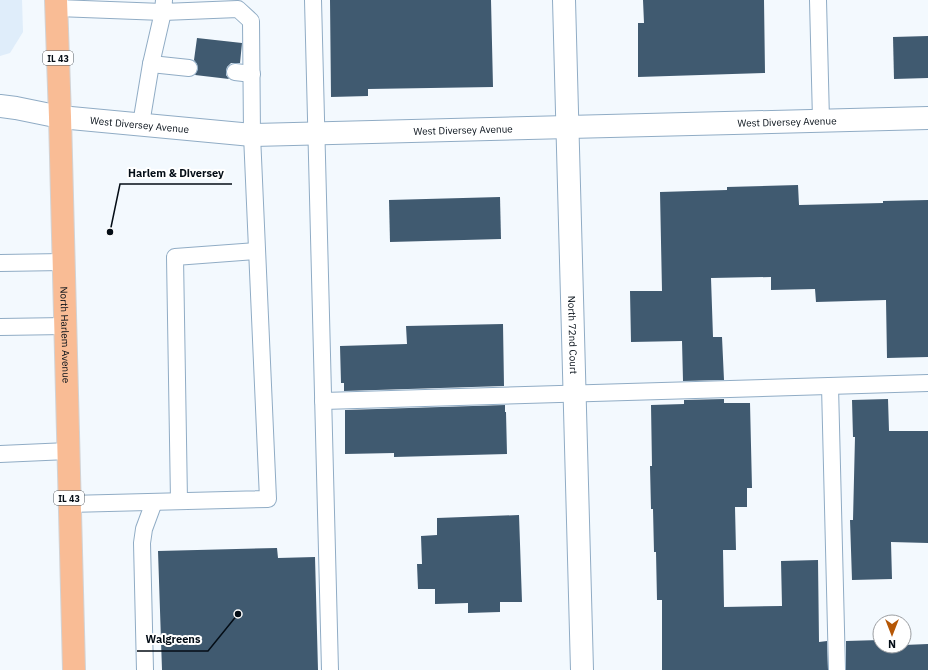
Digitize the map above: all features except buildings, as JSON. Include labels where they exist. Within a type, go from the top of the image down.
[{"type":"main road","name":"North Harlem Avenue","points":[[56,4],[74,670]]},
{"type":"street","name":"North 72nd Court","points":[[564,0],[582,670]]},
{"type":"street","name":"West Diversey Avenue","points":[[0,106],[60,117],[252,135],[928,118]]},
{"type":"lane","points":[[152,0],[164,6]]},
{"type":"lane","points":[[313,0],[330,670]]},
{"type":"lane","points":[[818,0],[821,120]]},
{"type":"lane","points":[[56,4],[238,9],[251,21],[252,135],[268,499],[69,504]]},
{"type":"lane","points":[[141,124],[151,64],[164,6]]},
{"type":"lane","points":[[151,64],[190,68]]},
{"type":"lane","points":[[235,72],[252,74]]},
{"type":"lane","points":[[179,502],[175,258],[257,251]]},
{"type":"lane","points":[[0,263],[63,262]]},
{"type":"lane","points":[[0,327],[65,326]]},
{"type":"lane","points":[[323,401],[928,383]]},
{"type":"lane","points":[[830,386],[837,670]]},
{"type":"lane","points":[[0,454],[68,451]]},
{"type":"lane","points":[[145,670],[142,542],[144,529],[154,502]]},
{"type":"shaded area","points":[[0,0],[22,0],[23,32],[10,53],[0,56]]},
{"type":"place","name":"Harlem & Diversey","points":[[110,232]]},
{"type":"place","name":"Walgreens","points":[[238,614]]}]
